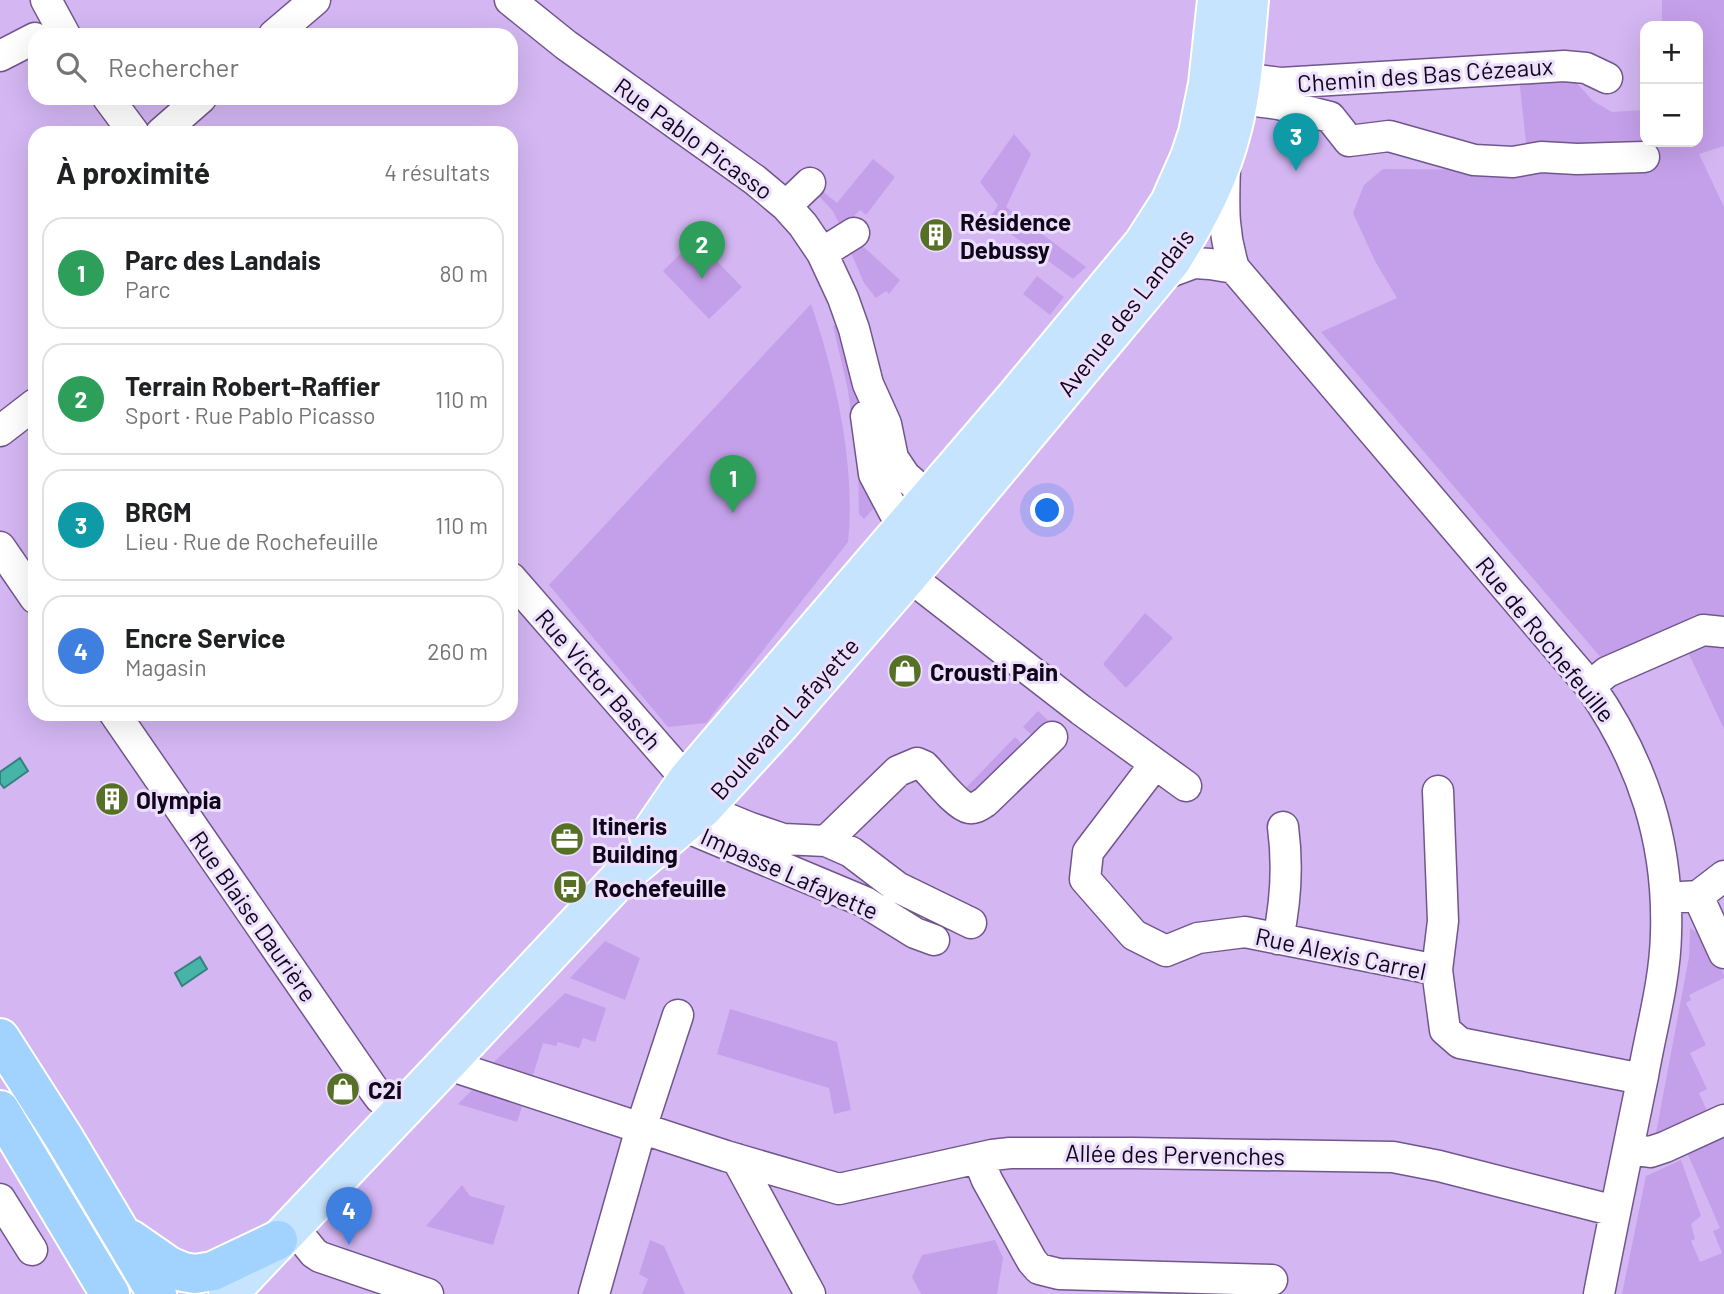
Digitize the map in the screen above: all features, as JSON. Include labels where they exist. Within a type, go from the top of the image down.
[{"type":"highway","points":[[0,1038],[156,1294]]},
{"type":"highway","points":[[0,1110],[110,1294]]},
{"type":"highway","points":[[120,1231],[169,1266],[195,1274],[213,1271],[285,1233]]},
{"type":"highway","points":[[77,1237],[91,1294]]},
{"type":"main road","name":"Avenue des Landais","points":[[920,535],[1006,408],[1143,244],[1170,202],[1190,157],[1204,109],[1217,0]]},
{"type":"main road","name":"Avenue des Landais","points":[[920,535],[1158,276],[1171,261],[1197,219],[1225,153],[1240,89],[1249,0]]},
{"type":"main road","name":"Boulevard Lafayette","points":[[694,801],[920,535]]},
{"type":"main road","name":"Boulevard Lafayette","points":[[228,1294],[694,801],[818,682],[920,535]]},
{"type":"main road","points":[[256,1294],[285,1233]]},
{"type":"street","points":[[46,0],[49,28]]},
{"type":"street","points":[[282,28],[315,0]]},
{"type":"street","name":"Rue Pablo Picasso","points":[[510,0],[566,45],[743,170],[786,206],[803,225],[822,253],[849,313],[869,384],[866,421],[874,474],[894,512],[920,535]]},
{"type":"street","points":[[0,56],[28,44]]},
{"type":"street","name":"Chemin des Bas Cézeaux","points":[[1240,89],[1281,83],[1564,66],[1586,68],[1607,78]]},
{"type":"street","points":[[1240,89],[1278,104],[1330,117],[1349,141],[1389,136],[1474,160],[1513,162],[1541,157],[1644,157]]},
{"type":"street","points":[[113,105],[129,126]]},
{"type":"street","points":[[168,126],[193,105]]},
{"type":"street","name":"Rue de Rochefeuille","points":[[1225,153],[1224,216],[1234,268],[1590,686],[1621,736],[1646,793],[1657,828],[1664,865],[1666,936],[1662,974],[1599,1294]]},
{"type":"street","points":[[786,206],[810,183]]},
{"type":"street","points":[[822,253],[854,233]]},
{"type":"street","points":[[1158,276],[1194,263],[1234,268]]},
{"type":"street","points":[[0,431],[28,409]]},
{"type":"street","points":[[920,535],[924,588],[1081,710],[1186,786]]},
{"type":"street","points":[[0,547],[28,587]]},
{"type":"street","name":"Rue Victor Basch","points":[[518,587],[694,801]]},
{"type":"street","points":[[1590,686],[1606,672],[1703,630],[1724,632]]},
{"type":"street","name":"Rue Blaise Daurière","points":[[120,721],[374,1090],[399,1114]]},
{"type":"street","points":[[826,841],[889,778],[909,766],[917,763],[924,766],[959,802],[968,808],[976,808],[1052,737]]},
{"type":"street","name":"Rue Alexis Carrel","points":[[1155,764],[1088,852],[1085,879],[1134,935],[1166,951],[1198,938],[1245,932],[1437,970],[1445,1030],[1460,1044],[1642,1079]]},
{"type":"street","points":[[1437,970],[1443,922],[1438,791]]},
{"type":"street","points":[[694,801],[726,818],[783,839],[826,841],[851,852],[897,887],[971,923]]},
{"type":"street","name":"Impasse Lafayette","points":[[694,801],[695,831],[865,902],[915,933],[934,940]]},
{"type":"street","points":[[1278,939],[1285,908],[1286,851],[1283,827]]},
{"type":"street","points":[[1666,898],[1698,896],[1724,876]]},
{"type":"street","points":[[1698,896],[1724,953]]},
{"type":"street","points":[[594,1294],[600,1228],[641,1128],[678,1015]]},
{"type":"street","points":[[446,1064],[641,1128]]},
{"type":"street","points":[[1628,1149],[1650,1152],[1724,1120]]},
{"type":"street","name":"Allée des Pervenches","points":[[641,1128],[839,1189],[1010,1153],[1392,1157],[1439,1166],[1615,1211]]},
{"type":"street","points":[[978,1158],[993,1192],[1032,1261],[1040,1269],[1059,1274],[1272,1280]]},
{"type":"street","points":[[737,1159],[810,1294]]},
{"type":"street","points":[[0,1199],[33,1250]]},
{"type":"street","points":[[285,1233],[320,1257],[428,1294]]},
{"type":"shaded area","points":[[1662,0],[1724,0],[1724,146],[1699,154],[1724,207],[1724,615],[1695,615],[1603,660],[1321,332],[1397,298],[1375,261],[1353,213],[1364,185],[1383,169],[1529,170],[1519,78],[1573,79],[1593,101],[1612,112],[1640,110],[1640,147],[1703,147],[1703,21],[1662,21]]},
{"type":"shaded area","points":[[1014,134],[1031,154],[1006,207],[1086,267],[1073,279],[993,221],[992,215],[998,205],[980,182]]},
{"type":"shaded area","points":[[873,159],[895,177],[866,215],[860,210],[842,228],[832,210],[817,194],[820,189],[837,203]]},
{"type":"shaded area","points":[[695,239],[742,287],[709,319],[663,271]]},
{"type":"shaded area","points":[[856,240],[900,280],[889,294],[886,291],[876,298],[864,283],[849,248]]},
{"type":"shaded area","points":[[1037,276],[1064,297],[1050,315],[1023,294]]},
{"type":"shaded area","points":[[811,304],[842,422],[849,483],[848,542],[706,723],[668,727],[549,585]]},
{"type":"shaded area","points":[[841,322],[879,503],[864,519],[859,514],[858,465],[848,390],[833,326]]},
{"type":"shaded area","points":[[1145,613],[1173,638],[1126,688],[1103,664]]},
{"type":"shaded area","points":[[1706,643],[1724,645],[1724,729],[1688,652]]},
{"type":"shaded area","points":[[1038,711],[1051,723],[1036,739],[1023,727]]},
{"type":"shaded area","points":[[1015,737],[1027,749],[976,803],[963,791]]},
{"type":"shaded area","points":[[20,758],[28,771],[4,788],[0,783],[0,772]]},
{"type":"shaded area","points":[[1690,928],[1707,939],[1724,975],[1724,978],[1689,995],[1691,1000],[1686,1003],[1706,1045],[1690,1053],[1707,1089],[1699,1093],[1710,1118],[1654,1144],[1689,957]]},
{"type":"shaded area","points":[[605,941],[640,958],[625,1000],[570,978]]},
{"type":"shaded area","points":[[200,957],[207,969],[182,986],[175,973]]},
{"type":"shaded area","points":[[565,993],[606,1008],[595,1042],[583,1038],[579,1048],[558,1042],[556,1046],[543,1043],[533,1075],[491,1065]]},
{"type":"shaded area","points":[[730,1009],[837,1042],[851,1110],[834,1114],[829,1088],[717,1054]]},
{"type":"shaded area","points":[[478,1084],[525,1098],[517,1122],[458,1104]]},
{"type":"shaded area","points":[[1724,1133],[1724,1294],[1622,1294],[1646,1176],[1681,1160],[1701,1216],[1691,1224],[1695,1239],[1691,1241],[1700,1262],[1722,1253],[1713,1231],[1720,1228],[1686,1150]]},
{"type":"shaded area","points":[[462,1185],[470,1196],[505,1206],[493,1245],[426,1226]]},
{"type":"shaded area","points":[[650,1240],[664,1246],[685,1294],[642,1294],[648,1279],[639,1274]]},
{"type":"shaded area","points":[[995,1240],[1003,1258],[997,1294],[921,1294],[912,1277],[922,1255]]},
{"type":"place","name":"BRGM","points":[[1296,171]]},
{"type":"place","name":"Résidence Debussy","points":[[936,235]]},
{"type":"place","name":"Terrain Robert-Raffier","points":[[702,279]]},
{"type":"place","name":"Parc des Landais","points":[[733,513]]},
{"type":"place","name":"Crousti Pain","points":[[905,671]]},
{"type":"place","name":"Olympia","points":[[112,799]]},
{"type":"place","name":"Itineris Building","points":[[567,839]]},
{"type":"place","name":"Rochefeuille","points":[[570,887]]},
{"type":"place","name":"C2i","points":[[343,1089]]},
{"type":"place","name":"Encre Service","points":[[349,1245]]}]
